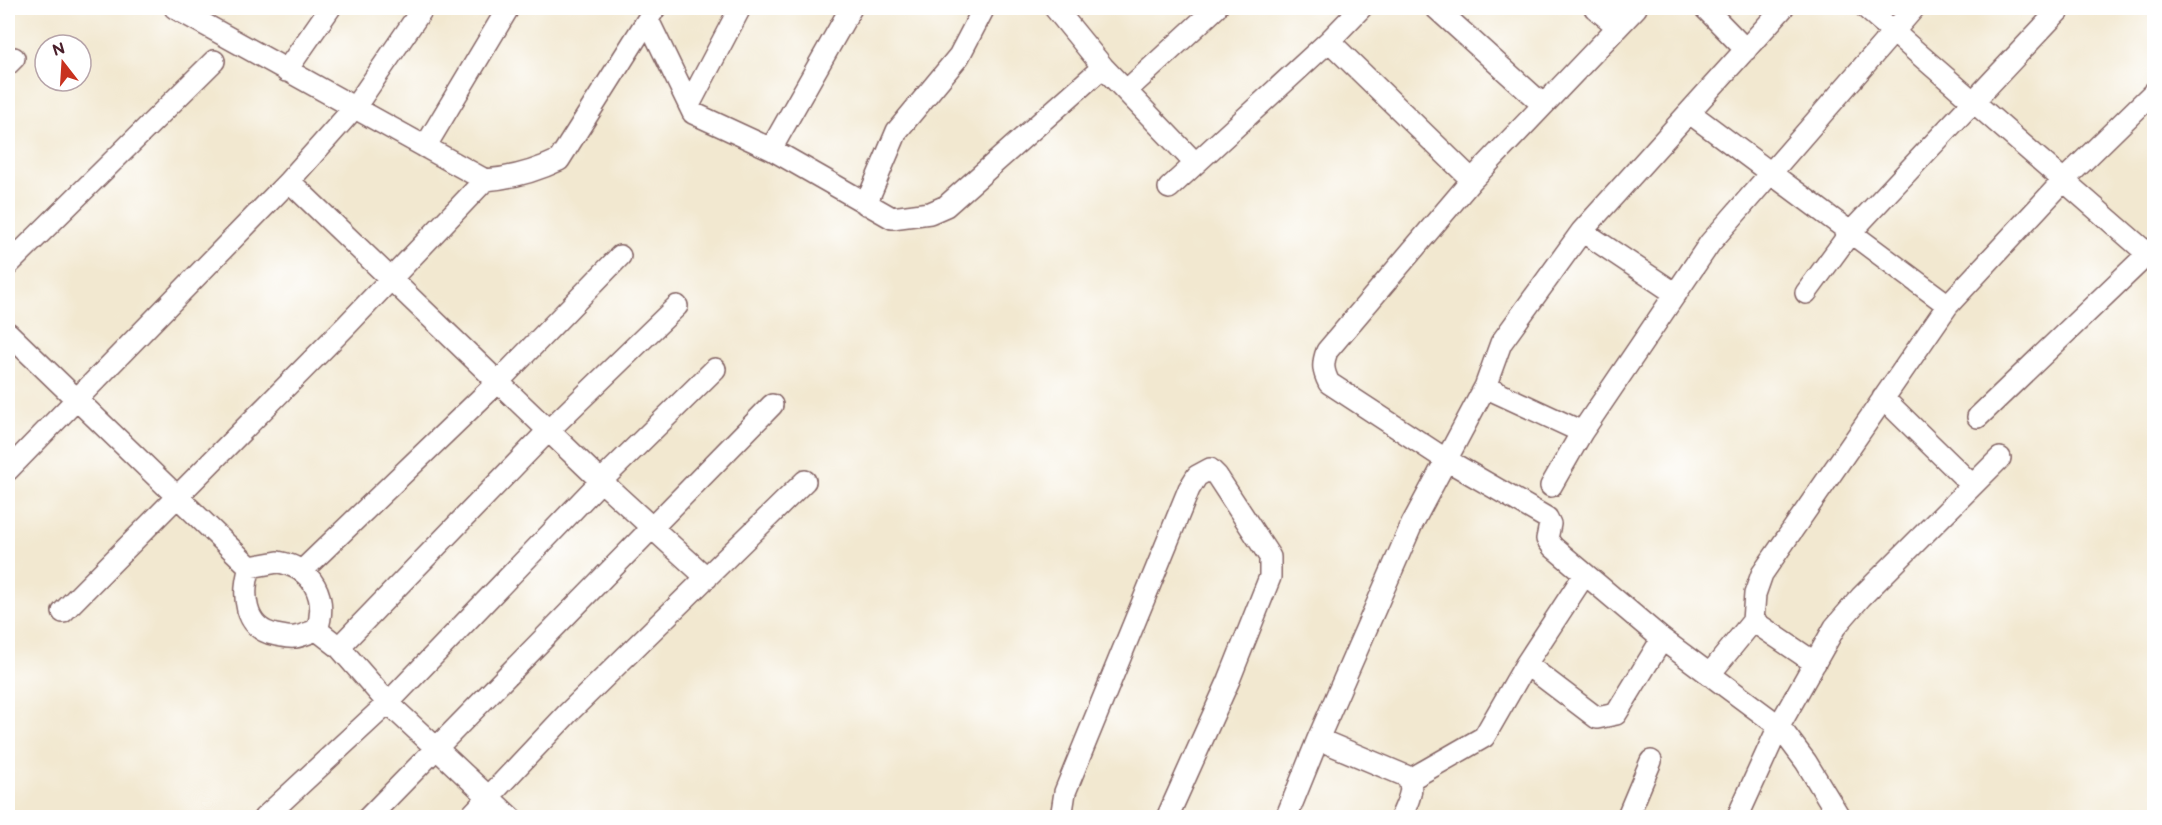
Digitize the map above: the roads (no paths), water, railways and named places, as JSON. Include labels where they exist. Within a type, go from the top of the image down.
[{"type":"street","points":[[175,8],[485,180],[511,178],[536,172],[559,160],[651,14]]},
{"type":"street","points":[[286,71],[330,8]]},
{"type":"street","points":[[8,470],[289,181],[355,107],[423,8]]},
{"type":"street","points":[[689,105],[740,8]]},
{"type":"street","points":[[771,149],[851,8]]},
{"type":"street","points":[[866,204],[897,131],[959,56],[984,8]]},
{"type":"street","points":[[1057,8],[1103,67],[1195,163]]},
{"type":"street","points":[[1126,91],[1216,8]]},
{"type":"street","points":[[1169,188],[1329,41],[1361,8]]},
{"type":"street","points":[[1436,8],[1542,105]]},
{"type":"street","points":[[1595,8],[1617,26]]},
{"type":"street","points":[[1635,8],[1472,180],[1327,351],[1323,363],[1329,383],[1445,459],[1547,518],[1549,543],[1662,639],[1779,726],[1806,762],[1840,818]]},
{"type":"street","points":[[1705,8],[1746,50]]},
{"type":"street","points":[[1286,818],[1412,524],[1485,387],[1501,343],[1582,231],[1784,8]]},
{"type":"street","points":[[1866,8],[2151,251],[1978,417]]},
{"type":"street","points":[[1551,486],[1582,432],[1710,243],[1914,8]]},
{"type":"street","points":[[1806,292],[1850,233],[2061,8]]},
{"type":"street","points":[[425,147],[507,10]]},
{"type":"street","points":[[651,14],[693,113],[771,149],[892,218],[930,213],[946,206],[1103,67]]},
{"type":"street","points":[[1329,41],[1472,180]]},
{"type":"street","points":[[8,265],[214,61]]},
{"type":"street","points":[[1709,675],[1753,621],[1755,594],[1762,574],[1948,305],[2066,179],[2154,93]]},
{"type":"street","points":[[1690,113],[1771,171],[1948,305]]},
{"type":"street","points":[[63,612],[485,180]]},
{"type":"street","points":[[289,181],[499,381],[600,481],[707,578]]},
{"type":"street","points":[[1582,231],[1676,294]]},
{"type":"street","points":[[303,570],[499,381],[620,256]]},
{"type":"street","points":[[339,647],[548,431],[677,306]]},
{"type":"street","points":[[8,333],[74,400],[250,567]]},
{"type":"street","points":[[264,818],[388,703],[600,481],[715,369]]},
{"type":"street","points":[[1485,387],[1582,432]]},
{"type":"street","points":[[1883,398],[1972,485]]},
{"type":"street","points":[[368,818],[772,405]]},
{"type":"street","points":[[1737,818],[1779,726],[1835,627],[1861,597],[2000,458]]},
{"type":"street","points":[[1061,818],[1065,792],[1189,489],[1197,476],[1210,470],[1217,476],[1270,557],[1270,577],[1229,680],[1167,818]]},
{"type":"street","points":[[469,818],[567,714],[805,481]]},
{"type":"street","points":[[250,567],[278,562],[303,570],[317,586],[322,614],[317,630]]},
{"type":"street","points":[[250,567],[244,586],[246,606],[253,621],[270,634],[293,638],[317,630]]},
{"type":"street","points":[[1409,780],[1484,737],[1526,664],[1585,574]]},
{"type":"street","points":[[1753,621],[1815,663]]},
{"type":"street","points":[[317,630],[339,647],[388,703],[512,818]]},
{"type":"street","points":[[1526,664],[1597,718],[1606,717],[1616,714],[1662,639]]},
{"type":"street","points":[[1318,739],[1409,780]]},
{"type":"street","points":[[1627,818],[1650,761]]},
{"type":"street","points":[[1401,818],[1411,793],[1409,780]]}]
